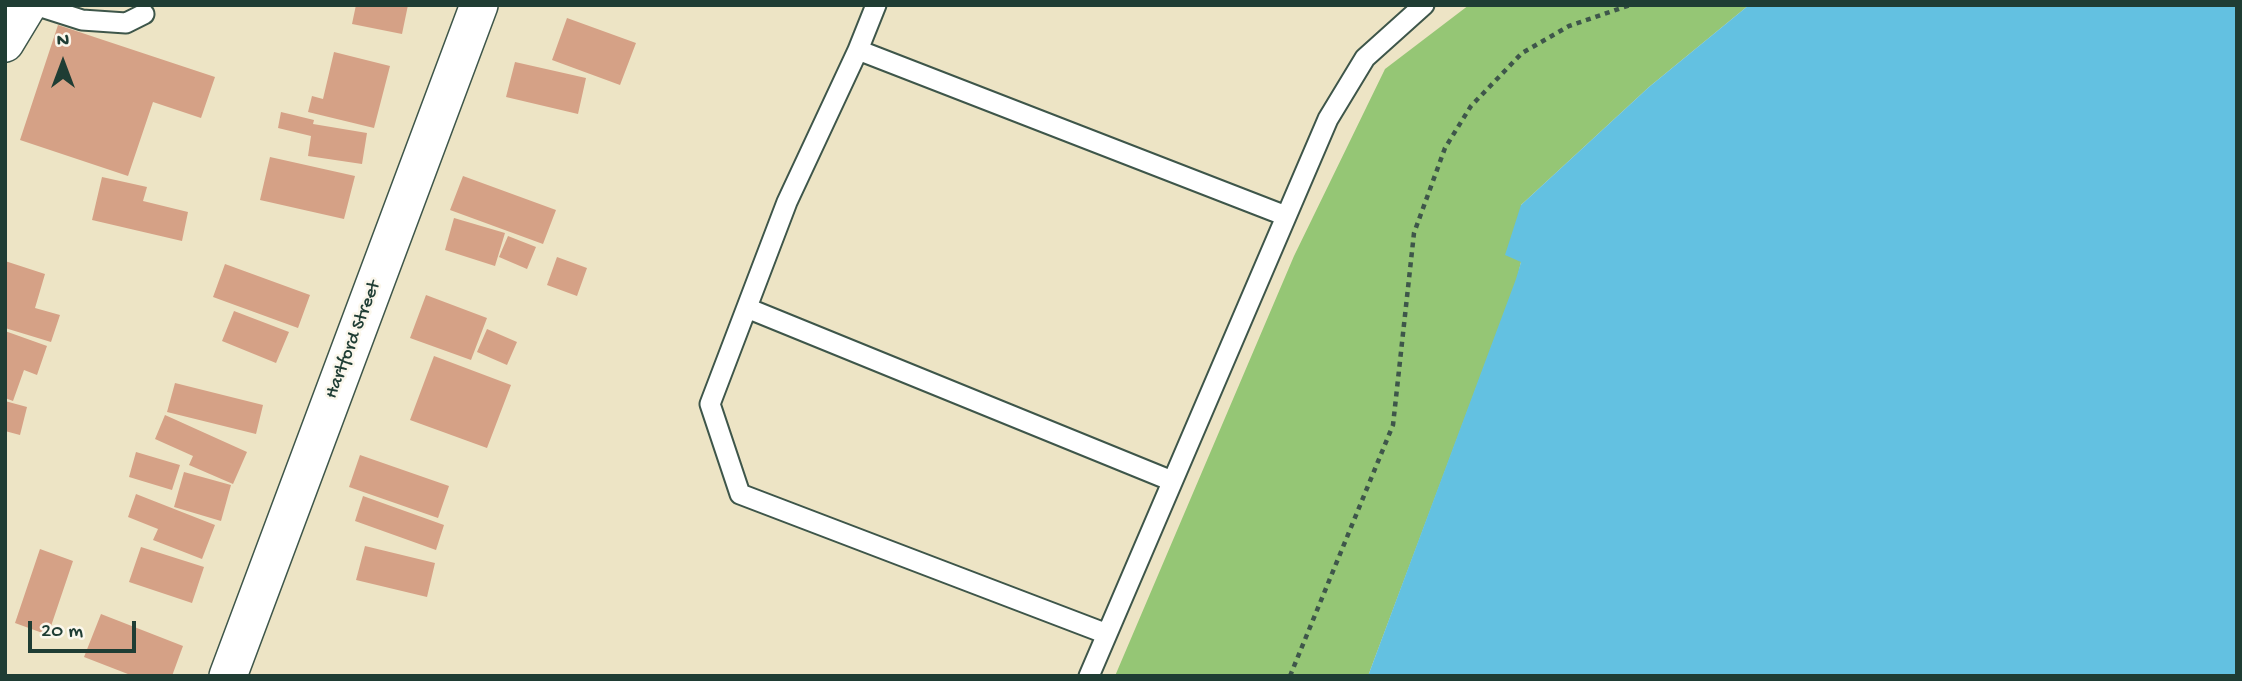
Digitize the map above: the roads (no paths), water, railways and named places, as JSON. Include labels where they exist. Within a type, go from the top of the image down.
[{"type":"street","points":[[5,43],[28,5]]},
{"type":"street","name":"Hartford Street","points":[[228,676],[479,5]]},
{"type":"lane","points":[[35,5],[82,20],[126,23],[144,14]]},
{"type":"lane","points":[[876,5],[858,50],[787,202],[710,404],[740,494],[1107,634]]},
{"type":"lane","points":[[1089,676],[1328,119],[1365,58],[1424,5]]},
{"type":"lane","points":[[858,50],[1286,216]]},
{"type":"lane","points":[[747,307],[1172,481]]},
{"type":"water","points":[[1749,5],[2237,5],[2237,676],[1368,676],[1516,279],[1521,262],[1505,255],[1521,205],[1649,87]]}]
